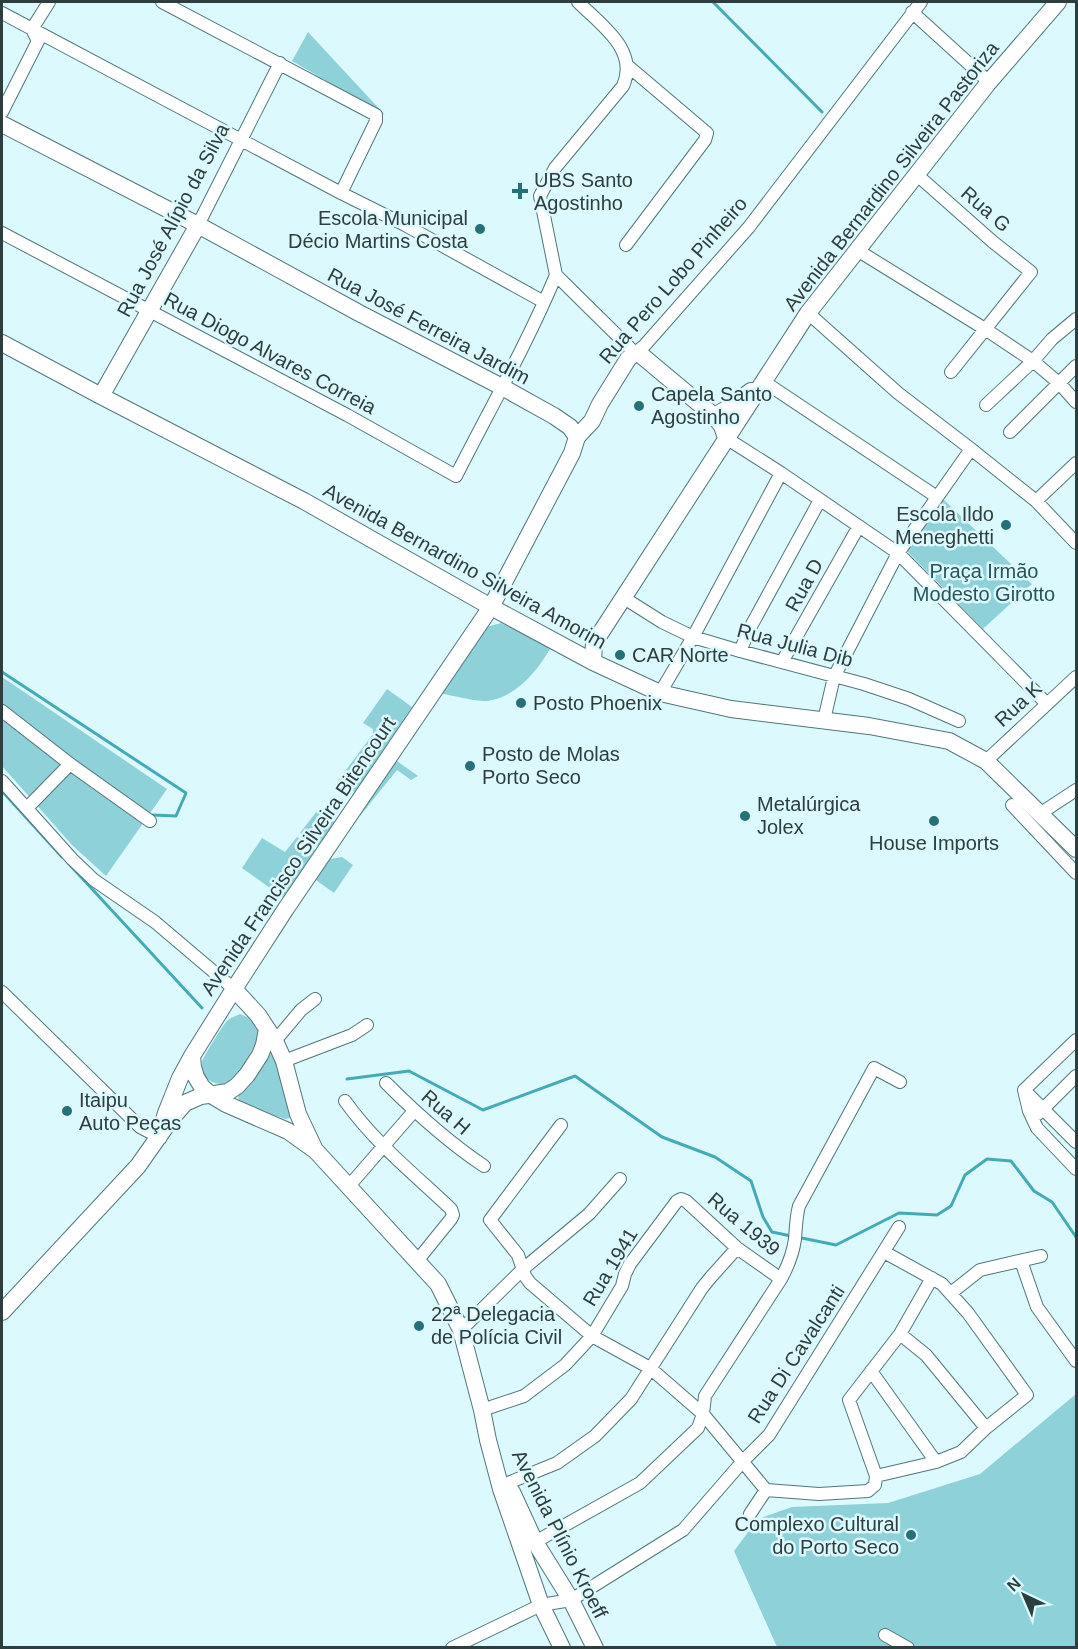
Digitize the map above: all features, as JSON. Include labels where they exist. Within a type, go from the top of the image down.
[{"type":"main road","name":"Avenida Bernardino Silveira Pastoriza","points":[[594,643],[808,313],[989,82],[1058,2]]},
{"type":"main road","name":"Rua José Ferreira Jardim","points":[[2,124],[198,225],[359,313],[502,387],[554,416],[573,432]]},
{"type":"main road","name":"Rua José Alípio da Silva","points":[[101,396],[198,225]]},
{"type":"main road","name":"Avenida Bernardino Silveira Amorim","points":[[2,342],[304,501],[593,662],[660,693],[731,709],[877,727],[949,741],[986,761],[1077,849]]},
{"type":"main road","name":"Rua Pero Lobo Pinheiro","points":[[491,607],[572,453],[573,432],[592,421],[628,359],[635,353]]},
{"type":"main road","points":[[635,353],[641,355],[714,416],[722,426],[726,438]]},
{"type":"main road","name":"Avenida Bernardino Silveira Pastoriza","points":[[714,416],[730,407],[763,381]]},
{"type":"main road","name":"Avenida Francisco Silveira Bitencourt","points":[[159,1137],[180,1077],[213,1022],[491,607]]},
{"type":"main road","points":[[569,648],[594,643],[593,662]]},
{"type":"main road","name":"Avenida Plínio Kroeff","points":[[234,989],[267,1028],[284,1061],[298,1114],[316,1151]]},
{"type":"main road","points":[[211,1095],[228,1092],[247,1075],[264,1046],[267,1028],[236,1011],[213,1022]]},
{"type":"main road","name":"Avenida Plínio Kroeff","points":[[192,1056],[193,1068],[202,1087],[234,1108],[288,1131],[316,1151],[438,1284],[461,1330],[501,1489],[541,1605],[562,1647]]},
{"type":"main road","name":"Avenida Francisco Silveira Bitencourt","points":[[2,1312],[138,1166],[185,1103],[211,1095]]},
{"type":"main road","name":"Avenida Plínio Kroeff","points":[[488,1440],[535,1542],[571,1600],[595,1647]]},
{"type":"street","points":[[32,29],[49,2]]},
{"type":"street","points":[[162,2],[376,115],[376,121],[341,193]]},
{"type":"street","points":[[578,2],[618,42],[628,66],[628,76],[623,86],[555,168],[540,196],[556,275],[635,353]]},
{"type":"street","name":"Rua Pero Lobo Pinheiro","points":[[635,353],[644,346],[749,228],[921,2]]},
{"type":"street","points":[[912,12],[989,82]]},
{"type":"street","points":[[2,13],[405,225],[544,302]]},
{"type":"street","points":[[2,112],[38,41],[32,29]]},
{"type":"street","name":"Rua José Alípio da Silva","points":[[198,225],[280,63]]},
{"type":"street","points":[[626,245],[705,140],[707,133],[628,66]]},
{"type":"street","name":"Rua G","points":[[916,174],[993,242],[1031,272],[985,329]]},
{"type":"street","name":"Rua Diogo Alvares Correia","points":[[2,233],[347,415],[456,476],[502,387]]},
{"type":"street","points":[[857,250],[1033,361],[1077,402]]},
{"type":"street","points":[[502,387],[556,275]]},
{"type":"street","points":[[808,313],[898,393],[1036,501],[1077,543]]},
{"type":"street","points":[[986,405],[1033,361],[1052,339],[1077,319]]},
{"type":"street","points":[[951,372],[985,329]]},
{"type":"street","points":[[1010,432],[1077,366]]},
{"type":"street","points":[[763,381],[938,497]]},
{"type":"street","points":[[726,438],[898,553],[1047,704]]},
{"type":"street","points":[[824,720],[834,676],[898,553],[971,449]]},
{"type":"street","points":[[1036,501],[1077,463]]},
{"type":"street","points":[[660,693],[693,637],[781,473]]},
{"type":"street","points":[[740,651],[750,628],[820,500]]},
{"type":"street","name":"Rua D","points":[[782,662],[859,526]]},
{"type":"street","name":"Rua Julia Dib","points":[[624,598],[662,622],[693,637],[864,684],[909,699],[959,722]]},
{"type":"street","name":"Rua K","points":[[986,761],[1077,677]]},
{"type":"street","points":[[2,711],[70,764],[150,821]]},
{"type":"street","points":[[27,808],[70,764]]},
{"type":"street","points":[[2,781],[72,859],[94,880],[155,921],[234,989]]},
{"type":"street","points":[[1041,813],[1077,790]]},
{"type":"street","points":[[1012,805],[1077,873]]},
{"type":"street","points":[[2,992],[140,1127],[159,1137]]},
{"type":"street","points":[[267,1028],[315,999]]},
{"type":"street","points":[[284,1061],[352,1035],[367,1024]]},
{"type":"street","points":[[1024,1090],[1077,1040]]},
{"type":"street","points":[[535,1542],[640,1483],[698,1428],[703,1414],[705,1396],[781,1279],[790,1261],[798,1206],[874,1068],[900,1082]]},
{"type":"street","points":[[1033,1119],[1077,1076]]},
{"type":"street","name":"Rua H","points":[[386,1083],[455,1146],[484,1166]]},
{"type":"street","points":[[1024,1090],[1077,1142]]},
{"type":"street","points":[[1024,1090],[1033,1119],[1040,1132],[1077,1170]]},
{"type":"street","points":[[345,1101],[359,1121],[383,1147],[451,1209],[453,1215],[451,1220],[417,1261]]},
{"type":"street","points":[[349,1186],[414,1111]]},
{"type":"street","points":[[561,1125],[490,1220],[518,1255],[530,1282],[592,1336],[650,1368],[703,1414],[766,1490],[819,1494],[868,1491],[876,1480],[961,1452],[986,1428],[1027,1395],[951,1293],[942,1284],[884,1252]]},
{"type":"street","points":[[461,1330],[523,1269],[589,1214],[620,1179]]},
{"type":"street","name":"Rua 1939","points":[[681,1198],[737,1248],[781,1279]]},
{"type":"street","name":"Rua 1941","points":[[482,1410],[524,1396],[565,1365],[592,1336],[622,1286],[630,1264],[681,1198]]},
{"type":"street","name":"Rua Di Cavalcanti","points":[[571,1600],[683,1530],[743,1461],[769,1435],[899,1227]]},
{"type":"street","points":[[508,1483],[557,1463],[595,1436],[631,1399],[702,1288],[737,1248]]},
{"type":"street","points":[[951,1293],[980,1270],[1041,1256]]},
{"type":"street","points":[[1021,1261],[1037,1307],[1077,1361]]},
{"type":"street","points":[[876,1480],[849,1400],[900,1334],[932,1278]]},
{"type":"street","points":[[900,1334],[926,1355],[986,1428]]},
{"type":"street","points":[[871,1371],[936,1462]]},
{"type":"street","points":[[750,1514],[766,1490]]},
{"type":"street","points":[[452,1647],[541,1605],[571,1600]]},
{"type":"street","points":[[885,1635],[908,1647]]},
{"type":"green space","points":[[308,32],[385,115],[292,61]]},
{"type":"green space","name":"Praça Irmão Modesto Girotto","points":[[943,499],[1032,584],[983,629],[906,550]]},
{"type":"green space","points":[[501,623],[551,647],[532,675],[514,690],[494,700],[483,701],[440,693],[486,627]]},
{"type":"green space","points":[[2,677],[167,789],[106,876],[72,845],[2,766]]},
{"type":"green space","points":[[387,689],[412,707],[355,792],[337,782],[373,734],[373,729],[363,723]]},
{"type":"green space","points":[[394,759],[418,776],[411,780],[397,770],[360,816],[359,808]]},
{"type":"green space","points":[[317,811],[335,822],[318,846],[300,833]]},
{"type":"green space","points":[[297,837],[315,850],[284,898],[242,868],[262,838],[285,852]]},
{"type":"green space","points":[[342,857],[353,865],[334,893],[313,878],[325,860]]},
{"type":"green space","points":[[240,1014],[258,1026],[259,1036],[234,1079],[217,1084],[203,1074],[202,1062],[227,1021]]},
{"type":"green space","points":[[267,1047],[276,1062],[290,1118],[285,1119],[254,1109],[239,1100],[238,1092]]},
{"type":"green space","name":"Complexo Cultural do Porto Seco","points":[[1076,1394],[1076,1647],[777,1647],[734,1551],[758,1519],[792,1507],[888,1503],[980,1474]]},
{"type":"waterway","points":[[713,2],[822,112]]},
{"type":"waterway","points":[[2,672],[186,793],[176,816],[153,815]]},
{"type":"waterway","points":[[2,791],[62,857]]},
{"type":"waterway","points":[[69,864],[202,1008]]},
{"type":"waterway","points":[[347,1079],[409,1071],[483,1110],[575,1076],[662,1137],[715,1157],[751,1181],[763,1217],[772,1232],[791,1236]]},
{"type":"waterway","points":[[797,1237],[836,1245],[899,1213],[937,1215],[951,1206],[965,1175],[987,1159],[1011,1161],[1034,1191],[1052,1202],[1076,1237]]},
{"type":"place","name":"UBS Santo Agostinho","points":[[520,191]]},
{"type":"place","name":"Escola Municipal Décio Martins Costa","points":[[480,229]]},
{"type":"place","name":"Capela Santo Agostinho","points":[[639,406]]},
{"type":"place","name":"Escola Ildo Meneghetti","points":[[1006,525]]},
{"type":"place","name":"CAR Norte","points":[[620,655]]},
{"type":"place","name":"Posto Phoenix","points":[[521,703]]},
{"type":"place","name":"Posto de Molas Porto Seco","points":[[470,766]]},
{"type":"place","name":"Metalúrgica Jolex","points":[[745,816]]},
{"type":"place","name":"House Imports","points":[[934,821]]},
{"type":"place","name":"Itaipu Auto Peças","points":[[67,1111]]},
{"type":"place","name":"22ª Delegacia de Polícia Civil","points":[[419,1326]]},
{"type":"place","name":"Complexo Cultural do Porto Seco","points":[[911,1535]]}]
